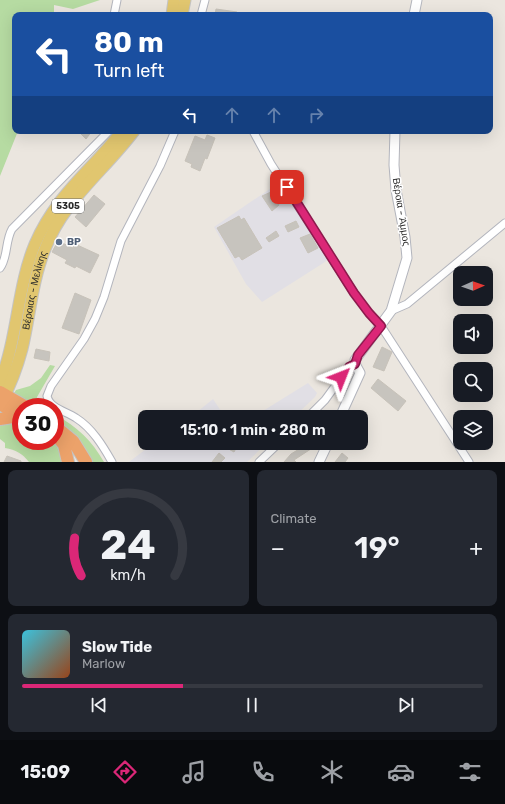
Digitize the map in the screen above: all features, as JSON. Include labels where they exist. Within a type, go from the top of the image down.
[{"type":"highway","points":[[1,400],[12,407]]},
{"type":"highway","points":[[0,419],[12,416]]},
{"type":"highway","points":[[64,434],[73,441],[86,462]]},
{"type":"highway","points":[[64,445],[68,462]]},
{"type":"main road","points":[[172,12],[174,0]]},
{"type":"main road","points":[[183,12],[185,0]]},
{"type":"main road","name":"Βέροιας - Μελίκης","points":[[0,382],[12,347],[30,260],[41,232],[60,199],[119,134]]},
{"type":"main road","name":"Βέροιας - Μελίκης","points":[[1,400],[22,350],[34,284],[41,258],[50,237],[69,205],[131,134]]},
{"type":"street","points":[[115,12],[117,0]]},
{"type":"street","points":[[202,12],[205,0]]},
{"type":"street","points":[[415,12],[417,0]]},
{"type":"street","points":[[0,268],[3,264],[6,242],[12,229],[106,134]]},
{"type":"street","points":[[112,462],[105,449],[84,423],[50,403],[46,396],[51,386],[84,339],[95,319],[104,297],[121,241],[160,166],[174,134]]},
{"type":"street","points":[[255,134],[271,164],[354,293],[381,326],[469,462]]},
{"type":"street","name":"Βέροια - Άμμος","points":[[355,364],[358,355],[391,311],[407,258],[396,190],[394,166],[395,134]]},
{"type":"street","points":[[391,311],[407,304],[505,223]]},
{"type":"street","points":[[315,410],[325,400],[349,367],[355,364],[360,373],[343,410]]},
{"type":"street","points":[[259,462],[272,450]]},
{"type":"street","points":[[319,462],[325,450]]},
{"type":"shaded area","points":[[280,182],[329,258],[262,302],[246,284],[214,227]]},
{"type":"shaded area","points":[[308,383],[317,393],[315,397],[301,410],[264,410]]},
{"type":"shaded area","points":[[213,399],[220,410],[200,410]]},
{"type":"shaded area","points":[[145,450],[260,450],[247,462],[129,462]]},
{"type":"green space","points":[[0,0],[100,0],[73,9],[54,5],[54,12],[12,12],[12,134],[17,134],[0,176]]},
{"type":"green space","points":[[50,365],[55,366],[37,398],[17,398],[13,395],[16,390],[30,386],[41,378]]},
{"type":"green space","points":[[64,420],[77,429],[89,441],[104,462],[91,462],[64,432]]},
{"type":"green space","points":[[12,422],[12,450],[5,448],[5,443],[0,439],[0,424]]},
{"type":"green space","points":[[12,450],[58,450],[63,462],[29,462],[18,452]]},
{"type":"building","points":[[216,9],[237,12],[216,12]]},
{"type":"building","points":[[81,134],[90,134],[86,139]]},
{"type":"building","points":[[207,135],[215,138],[207,159],[205,158],[200,171],[191,167],[192,164],[185,161],[195,136],[205,140]]},
{"type":"building","points":[[280,188],[286,198],[278,203],[279,205],[272,211],[262,196]]},
{"type":"building","points":[[94,195],[105,204],[86,227],[75,217]]},
{"type":"building","points":[[239,216],[241,220],[244,218],[262,248],[242,260],[239,256],[235,258],[217,228]]},
{"type":"building","points":[[296,221],[299,227],[288,232],[285,226]]},
{"type":"building","points":[[276,231],[279,236],[269,242],[266,238]]},
{"type":"building","points":[[310,234],[318,248],[308,253],[300,238]]},
{"type":"building","points":[[58,241],[73,248],[75,244],[99,255],[90,273],[76,266],[75,268],[65,263],[67,260],[52,252]]},
{"type":"building","points":[[75,293],[91,300],[79,334],[62,328]]},
{"type":"building","points":[[382,347],[392,352],[384,371],[373,367]]},
{"type":"building","points":[[36,349],[50,352],[49,361],[34,358]]},
{"type":"building","points":[[378,379],[406,401],[398,411],[371,388]]},
{"type":"building","points":[[298,450],[309,450],[294,460],[296,462],[284,462],[291,454]]},
{"type":"building","points":[[219,453],[225,458],[221,462],[212,462]]},
{"type":"building","points":[[342,453],[348,458],[345,462],[335,462]]},
{"type":"building","points":[[7,456],[21,461],[21,462],[4,462]]},
{"type":"place","name":"BP","points":[[59,242]]},
{"type":"route","points":[[287,187],[354,293],[381,326],[358,355],[355,360],[355,364],[349,367],[341,377]]}]
